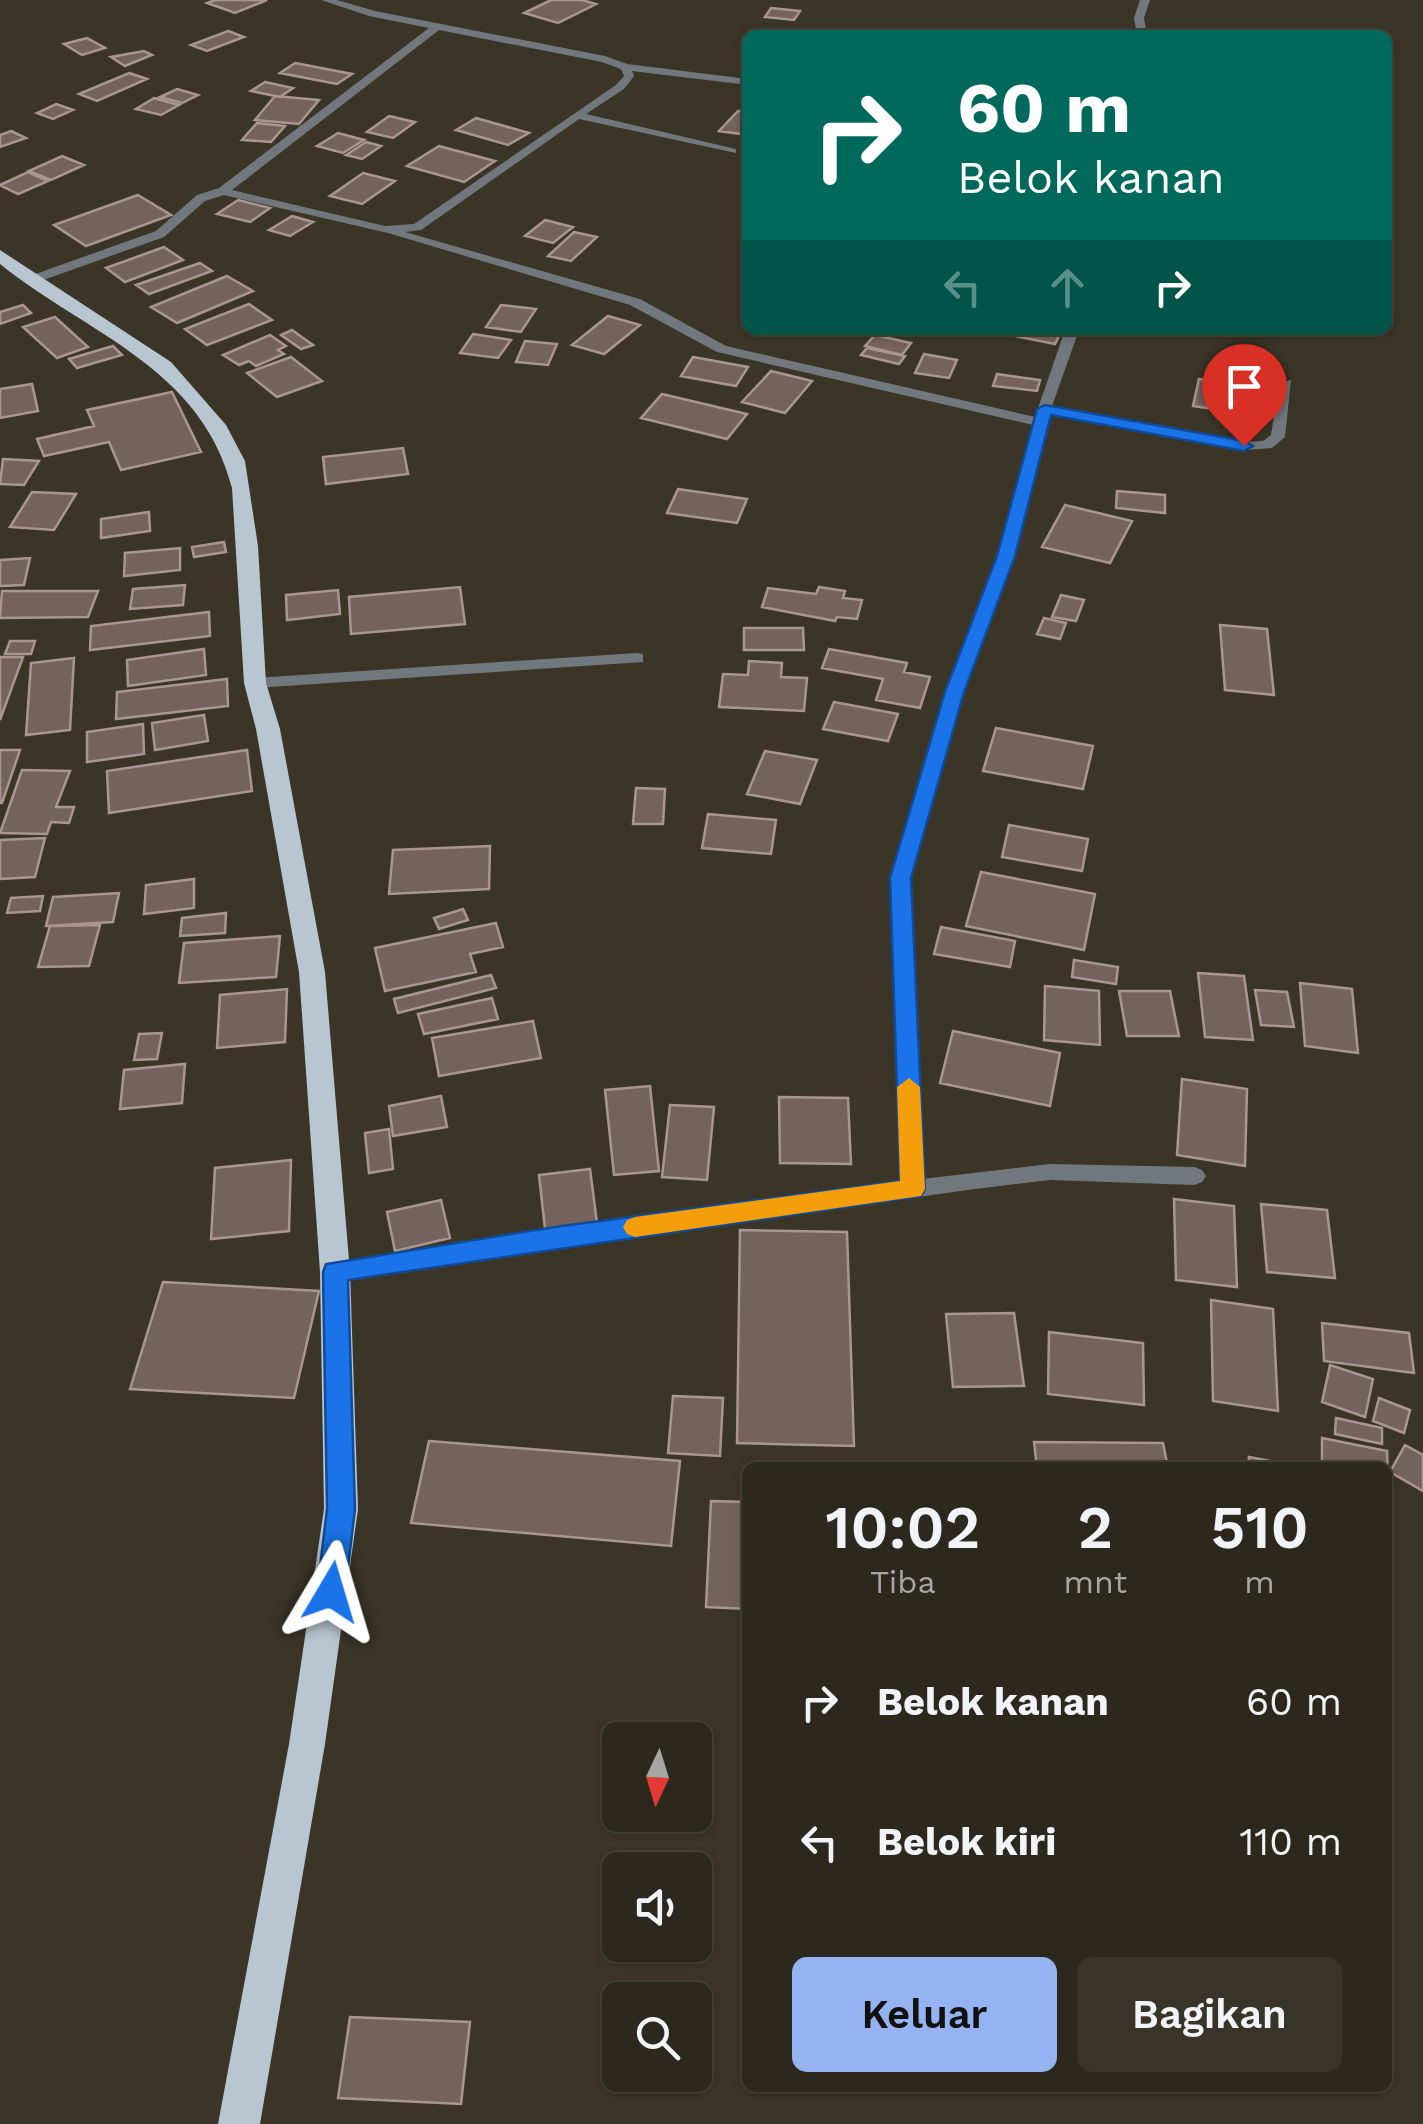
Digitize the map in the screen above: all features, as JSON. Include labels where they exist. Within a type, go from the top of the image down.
[{"type":"highway","points":[[0,254],[31,280],[128,339],[164,366],[219,429],[235,461],[242,488],[255,682],[268,729],[312,972],[335,1272],[341,1509],[308,1744],[239,2124]]},
{"type":"street","points":[[326,0],[605,59],[625,68],[742,81]]},
{"type":"street","points":[[1141,30],[1139,18],[1145,0]]},
{"type":"street","points":[[31,280],[149,239],[201,198],[223,192],[438,26]]},
{"type":"street","points":[[385,230],[416,226],[620,87],[629,76],[625,68]]},
{"type":"street","points":[[577,115],[732,152]]},
{"type":"street","points":[[223,192],[385,230],[635,302],[722,349],[1043,416],[1266,446],[1278,437],[1286,383]]},
{"type":"street","points":[[912,1189],[900,878],[954,692],[1006,556],[1043,416],[1070,335]]},
{"type":"street","points":[[255,682],[637,658]]},
{"type":"street","points":[[335,1272],[555,1237],[1050,1172],[1194,1176]]},
{"type":"building","points":[[267,0],[235,13],[207,3]]},
{"type":"building","points":[[551,0],[596,4],[558,23],[524,13]]},
{"type":"building","points":[[771,8],[800,11],[794,20],[765,17]]},
{"type":"building","points":[[228,31],[244,37],[207,51],[191,45]]},
{"type":"building","points":[[87,38],[105,48],[82,55],[64,44]]},
{"type":"building","points":[[144,51],[152,55],[125,66],[111,57]]},
{"type":"building","points":[[295,63],[352,74],[337,84],[280,73]]},
{"type":"building","points":[[129,73],[147,79],[97,101],[79,94]]},
{"type":"building","points":[[265,82],[293,88],[280,97],[251,91]]},
{"type":"building","points":[[177,89],[198,95],[182,103],[160,97]]},
{"type":"building","points":[[275,96],[319,100],[299,124],[255,120]]},
{"type":"building","points":[[154,98],[179,105],[161,115],[136,109]]},
{"type":"building","points":[[56,104],[73,110],[53,119],[37,113]]},
{"type":"building","points":[[738,111],[742,111],[742,134],[719,131]]},
{"type":"building","points":[[389,116],[415,122],[393,138],[367,132]]},
{"type":"building","points":[[476,118],[529,133],[508,145],[456,130]]},
{"type":"building","points":[[257,123],[285,126],[271,142],[242,140]]},
{"type":"building","points":[[11,131],[26,138],[0,147],[0,135]]},
{"type":"building","points":[[338,133],[364,140],[343,153],[317,146]]},
{"type":"building","points":[[366,142],[381,146],[362,159],[346,155]]},
{"type":"building","points":[[439,146],[495,161],[464,182],[407,166]]},
{"type":"building","points":[[62,156],[84,165],[51,180],[29,171]]},
{"type":"building","points":[[28,172],[48,181],[18,194],[0,185]]},
{"type":"building","points":[[363,173],[395,181],[362,204],[330,196]]},
{"type":"building","points":[[138,195],[171,215],[86,246],[54,225]]},
{"type":"building","points":[[238,200],[270,208],[250,222],[217,214]]},
{"type":"building","points":[[292,216],[313,222],[290,236],[269,230]]},
{"type":"building","points":[[545,220],[573,227],[553,243],[525,236]]},
{"type":"building","points":[[574,232],[597,237],[571,261],[548,256]]},
{"type":"building","points":[[164,247],[183,260],[125,282],[106,268]]},
{"type":"building","points":[[200,263],[212,271],[149,294],[136,285]]},
{"type":"building","points":[[227,276],[253,291],[177,323],[151,307]]},
{"type":"building","points":[[249,304],[272,320],[207,345],[185,329]]},
{"type":"building","points":[[23,305],[31,313],[0,324],[0,312]]},
{"type":"building","points":[[501,305],[536,309],[521,332],[486,327]]},
{"type":"building","points":[[608,316],[640,325],[604,354],[572,345]]},
{"type":"building","points":[[55,317],[88,347],[57,358],[23,327]]},
{"type":"building","points":[[292,330],[313,345],[301,349],[281,335]]},
{"type":"building","points":[[473,334],[511,340],[498,358],[460,353]]},
{"type":"building","points":[[270,335],[286,346],[278,350],[284,354],[256,366],[249,361],[239,365],[223,355]]},
{"type":"building","points":[[875,335],[911,343],[902,355],[865,346]]},
{"type":"building","points":[[1010,335],[1060,335],[1055,344]]},
{"type":"building","points":[[525,341],[557,344],[548,365],[516,362]]},
{"type":"building","points":[[113,346],[122,355],[77,368],[69,359]]},
{"type":"building","points":[[867,348],[905,356],[899,364],[861,355]]},
{"type":"building","points":[[924,354],[957,360],[949,378],[915,373]]},
{"type":"building","points":[[291,357],[322,381],[277,397],[247,373]]},
{"type":"building","points":[[693,357],[748,367],[736,386],[681,376]]},
{"type":"building","points":[[771,371],[812,381],[785,413],[742,402]]},
{"type":"building","points":[[997,374],[1040,380],[1037,391],[993,386]]},
{"type":"building","points":[[1199,379],[1231,384],[1226,411],[1193,406]]},
{"type":"building","points":[[32,384],[38,411],[0,418],[0,389]]},
{"type":"building","points":[[172,392],[201,452],[121,470],[109,442],[44,456],[37,439],[94,426],[87,410]]},
{"type":"building","points":[[662,394],[747,414],[727,439],[641,418]]},
{"type":"building","points":[[403,448],[408,474],[326,484],[323,457]]},
{"type":"building","points":[[3,459],[39,461],[24,485],[0,484]]},
{"type":"building","points":[[678,489],[747,499],[737,523],[667,513]]},
{"type":"building","points":[[1117,491],[1165,495],[1165,513],[1116,508]]},
{"type":"building","points":[[32,492],[76,494],[54,530],[10,527]]},
{"type":"building","points":[[1065,505],[1132,521],[1110,563],[1042,547]]},
{"type":"building","points":[[149,512],[150,531],[101,538],[101,519]]},
{"type":"building","points":[[224,542],[226,552],[194,557],[192,547]]},
{"type":"building","points":[[180,548],[180,570],[124,576],[125,553]]},
{"type":"building","points":[[30,558],[24,585],[0,586],[0,560]]},
{"type":"building","points":[[185,585],[183,605],[130,609],[133,589]]},
{"type":"building","points":[[460,587],[465,624],[351,634],[349,597]]},
{"type":"building","points":[[819,587],[845,591],[843,598],[862,600],[857,619],[837,617],[835,621],[762,607],[768,588],[816,594]]},
{"type":"building","points":[[338,590],[340,614],[287,620],[286,595]]},
{"type":"building","points":[[2,591],[98,591],[88,617],[0,618]]},
{"type":"building","points":[[1061,595],[1084,600],[1076,621],[1052,617]]},
{"type":"building","points":[[209,612],[210,636],[90,650],[91,626]]},
{"type":"building","points":[[1044,618],[1066,623],[1060,639],[1037,634]]},
{"type":"building","points":[[1220,625],[1267,629],[1274,695],[1225,690]]},
{"type":"building","points":[[744,628],[803,628],[804,650],[744,650]]},
{"type":"building","points":[[10,641],[35,641],[31,654],[5,654]]},
{"type":"building","points":[[204,649],[206,675],[128,686],[127,660]]},
{"type":"building","points":[[829,649],[907,663],[904,672],[930,677],[920,708],[876,700],[883,679],[822,668]]},
{"type":"building","points":[[0,657],[23,657],[0,720]]},
{"type":"building","points":[[74,658],[70,730],[26,735],[31,663]]},
{"type":"building","points":[[749,661],[782,663],[781,677],[807,678],[804,711],[719,707],[723,674],[748,675]]},
{"type":"building","points":[[227,679],[228,706],[116,719],[117,692]]},
{"type":"building","points":[[834,702],[898,714],[888,741],[823,729]]},
{"type":"building","points":[[204,715],[208,741],[155,750],[152,723]]},
{"type":"building","points":[[143,724],[144,754],[87,762],[87,732]]},
{"type":"building","points":[[996,728],[1093,746],[1083,789],[983,771]]},
{"type":"building","points":[[0,750],[20,750],[2,803],[0,803]]},
{"type":"building","points":[[247,750],[252,791],[109,813],[107,771]]},
{"type":"building","points":[[765,751],[817,760],[800,804],[747,794]]},
{"type":"building","points":[[22,770],[70,771],[56,807],[74,807],[69,823],[51,822],[47,834],[0,833]]},
{"type":"building","points":[[636,788],[665,789],[663,824],[633,824]]},
{"type":"building","points":[[708,814],[776,820],[771,854],[702,848]]},
{"type":"building","points":[[1009,825],[1088,839],[1082,871],[1002,857]]},
{"type":"building","points":[[45,838],[35,877],[0,879],[0,840]]},
{"type":"building","points":[[490,846],[489,889],[389,894],[393,850]]},
{"type":"building","points":[[981,872],[1095,894],[1084,950],[966,926]]},
{"type":"building","points":[[194,879],[194,908],[144,914],[146,885]]},
{"type":"building","points":[[119,893],[113,922],[46,926],[53,897]]},
{"type":"building","points":[[43,896],[40,911],[7,913],[11,898]]},
{"type":"building","points":[[463,909],[468,920],[439,929],[434,918]]},
{"type":"building","points":[[226,913],[225,933],[180,936],[182,918]]},
{"type":"building","points":[[496,923],[503,947],[470,954],[476,972],[385,991],[375,948]]},
{"type":"building","points":[[100,925],[89,966],[38,967],[50,926]]},
{"type":"building","points":[[941,927],[1015,941],[1010,967],[934,954]]},
{"type":"building","points":[[280,936],[276,977],[179,983],[184,943]]},
{"type":"building","points":[[1074,960],[1118,967],[1116,984],[1072,977]]},
{"type":"building","points":[[1198,973],[1244,976],[1253,1040],[1205,1037]]},
{"type":"building","points":[[491,975],[496,988],[398,1013],[394,999]]},
{"type":"building","points":[[1300,983],[1352,989],[1358,1053],[1305,1046]]},
{"type":"building","points":[[1045,986],[1099,991],[1100,1045],[1044,1040]]},
{"type":"building","points":[[287,989],[285,1042],[217,1048],[220,995]]},
{"type":"building","points":[[1255,990],[1287,992],[1294,1027],[1261,1025]]},
{"type":"building","points":[[1119,991],[1170,991],[1179,1036],[1127,1036]]},
{"type":"building","points":[[492,998],[498,1019],[424,1034],[418,1014]]},
{"type":"building","points":[[533,1021],[541,1058],[439,1076],[432,1038]]},
{"type":"building","points":[[953,1031],[1060,1053],[1050,1106],[940,1083]]},
{"type":"building","points":[[162,1033],[157,1059],[134,1060],[139,1034]]},
{"type":"building","points":[[185,1064],[182,1103],[120,1109],[124,1070]]},
{"type":"building","points":[[1182,1079],[1247,1089],[1245,1166],[1177,1155]]},
{"type":"building","points":[[650,1086],[659,1171],[614,1175],[605,1090]]},
{"type":"building","points":[[441,1096],[447,1127],[393,1136],[389,1106]]},
{"type":"building","points":[[779,1097],[848,1098],[851,1164],[780,1163]]},
{"type":"building","points":[[670,1105],[714,1107],[707,1180],[662,1177]]},
{"type":"building","points":[[389,1129],[393,1169],[369,1173],[365,1133]]},
{"type":"building","points":[[291,1160],[289,1231],[211,1239],[215,1168]]},
{"type":"building","points":[[590,1169],[597,1223],[545,1229],[539,1175]]},
{"type":"building","points":[[1174,1199],[1234,1206],[1237,1287],[1176,1280]]},
{"type":"building","points":[[441,1200],[450,1238],[395,1251],[387,1212]]},
{"type":"building","points":[[1261,1204],[1327,1210],[1335,1278],[1267,1272]]},
{"type":"building","points":[[740,1230],[847,1232],[854,1446],[737,1443]]},
{"type":"building","points":[[163,1282],[319,1291],[294,1398],[130,1389]]},
{"type":"building","points":[[1211,1300],[1273,1309],[1278,1411],[1213,1401]]},
{"type":"building","points":[[1014,1313],[1024,1386],[953,1387],[946,1314]]},
{"type":"building","points":[[1322,1323],[1409,1333],[1414,1373],[1324,1361]]},
{"type":"building","points":[[1049,1332],[1143,1343],[1144,1405],[1048,1394]]},
{"type":"building","points":[[1330,1365],[1373,1379],[1365,1417],[1322,1402]]},
{"type":"building","points":[[673,1396],[723,1398],[720,1456],[668,1453]]},
{"type":"building","points":[[1379,1398],[1410,1410],[1404,1433],[1373,1421]]},
{"type":"building","points":[[1336,1418],[1382,1428],[1382,1444],[1335,1434]]},
{"type":"building","points":[[1322,1438],[1387,1451],[1388,1462],[1322,1462]]},
{"type":"building","points":[[429,1441],[680,1461],[671,1546],[411,1523]]},
{"type":"building","points":[[1034,1442],[1163,1443],[1167,1462],[1036,1462]]},
{"type":"building","points":[[1405,1445],[1423,1455],[1423,1491],[1392,1473]]},
{"type":"building","points":[[1249,1457],[1275,1462],[1249,1462]]},
{"type":"building","points":[[711,1501],[742,1502],[742,1609],[706,1607]]},
{"type":"building","points":[[350,2017],[470,2022],[461,2104],[338,2098]]},
{"type":"slow traffic","points":[[635,1227],[912,1189],[909,1087]]},
{"type":"route","points":[[331,1592],[341,1509],[335,1272],[555,1237],[912,1189],[900,878],[954,692],[1006,556],[1045,409],[1244,446]]}]
